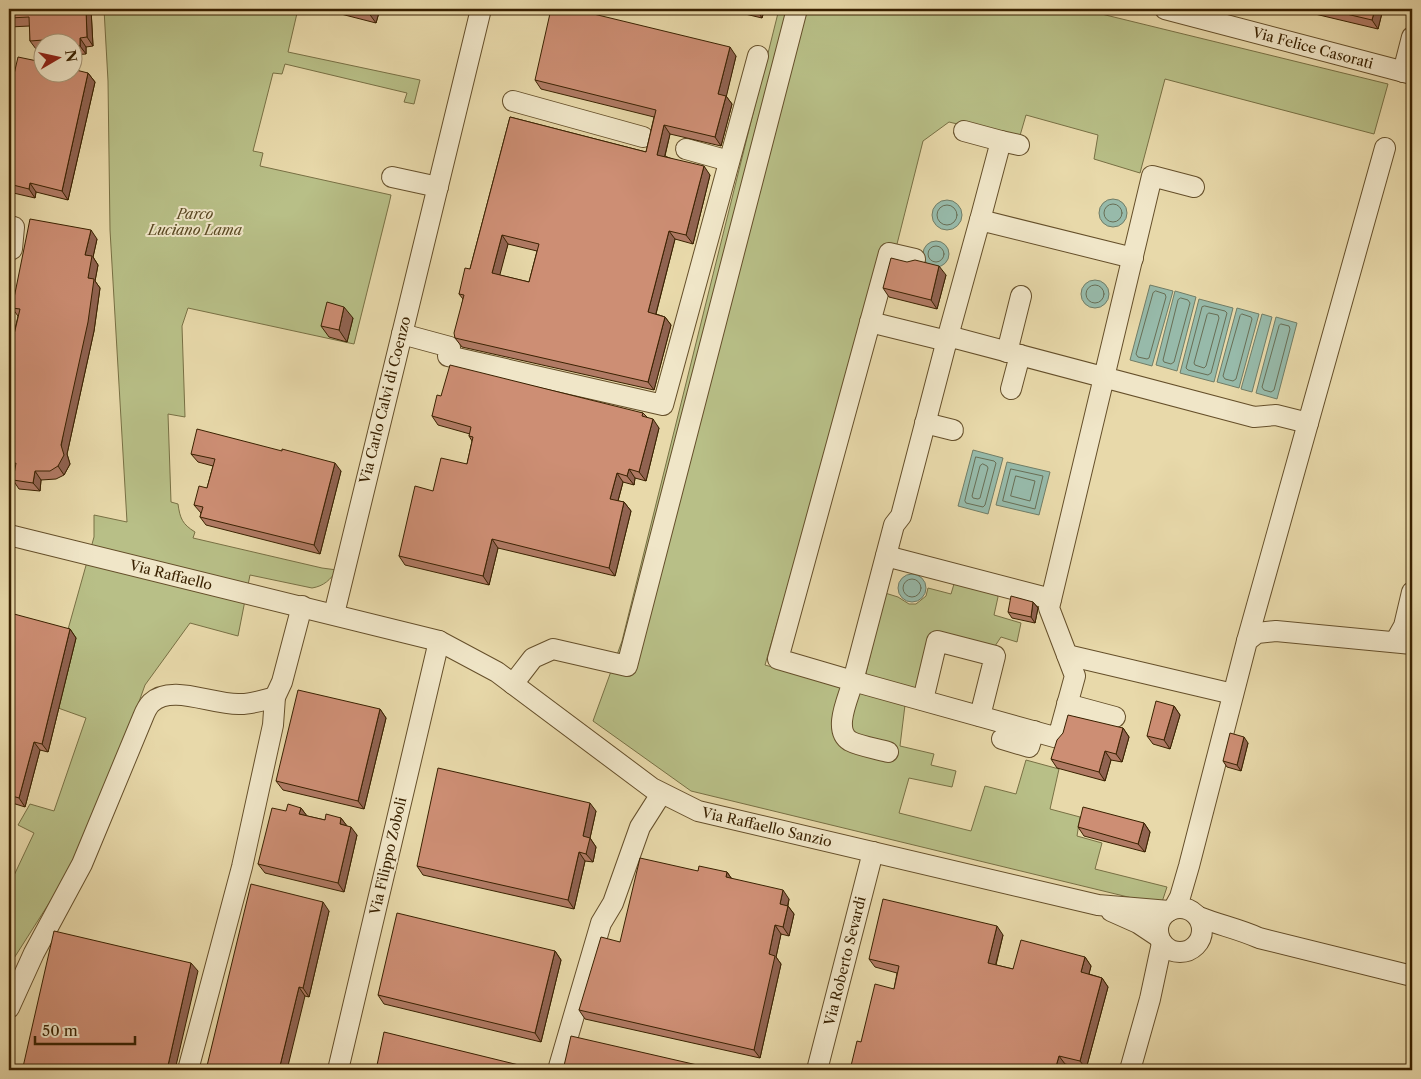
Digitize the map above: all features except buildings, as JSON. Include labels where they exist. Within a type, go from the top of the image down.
[{"type":"street","name":"Via Carlo Calvi di Coenzo","points":[[334,614],[481,9]]},
{"type":"street","points":[[513,684],[533,658],[553,649],[627,666],[797,9]]},
{"type":"street","name":"Via Felice Casorati","points":[[1165,9],[1408,73]]},
{"type":"street","points":[[1408,73],[1412,37]]},
{"type":"street","points":[[402,334],[450,347],[448,356],[663,405],[758,56]]},
{"type":"street","points":[[514,101],[644,137]]},
{"type":"street","points":[[888,752],[850,741],[843,735],[841,726],[894,525],[900,516],[980,220],[1010,143],[964,131]]},
{"type":"street","points":[[1130,1070],[1150,999],[1161,940],[1159,924],[1164,914],[1171,909],[1180,897],[1247,641],[1385,148]]},
{"type":"street","points":[[686,149],[729,161]]},
{"type":"street","points":[[915,259],[889,253],[778,659],[1058,738],[1075,676],[1049,608],[1152,176],[1194,187]]},
{"type":"street","points":[[392,177],[438,187]]},
{"type":"street","points":[[980,220],[1132,258]]},
{"type":"street","points":[[9,226],[14,227],[12,249],[9,248]]},
{"type":"street","points":[[1011,389],[1021,296]]},
{"type":"street","points":[[870,322],[1014,354],[1254,417],[1276,415],[1308,423]]},
{"type":"street","points":[[925,423],[952,430]]},
{"type":"street","name":"Via Raffaello","points":[[9,535],[334,614]]},
{"type":"street","points":[[886,556],[1051,600]]},
{"type":"street","points":[[1247,641],[1257,634],[1276,631],[1404,643],[1404,626],[1412,592]]},
{"type":"street","points":[[188,1070],[242,867],[273,725],[274,696],[282,682],[302,606]]},
{"type":"street","name":"Via Raffaello Sanzio","points":[[334,614],[439,641],[497,672],[661,794],[698,811],[1098,905],[1185,908],[1214,923],[1243,931],[1259,938],[1412,976]]},
{"type":"street","name":"Via Filippo Zoboli","points":[[338,1070],[439,641]]},
{"type":"street","points":[[922,700],[937,641],[995,656],[980,716]]},
{"type":"street","points":[[1067,655],[1233,694]]},
{"type":"street","points":[[9,1008],[34,954],[82,864],[150,704],[162,696],[174,694],[239,705],[274,696]]},
{"type":"street","points":[[1067,704],[1115,717]]},
{"type":"street","points":[[1002,739],[1029,746],[1034,731]]},
{"type":"street","points":[[558,1070],[601,923],[614,903],[640,827],[661,794]]},
{"type":"street","name":"Via Roberto Sevardi","points":[[817,1070],[873,852]]},
{"type":"street","points":[[1150,999],[1166,970],[1191,948],[1202,933],[1189,866]]},
{"type":"street","name":"Via Raffaello Sanzio","points":[[1098,905],[1138,923],[1172,950],[1191,948],[1227,938],[1259,938]]},
{"type":"green space","name":"Parco Luciano Lama","points":[[104,9],[298,9],[288,52],[420,80],[414,104],[404,102],[407,93],[285,64],[282,74],[273,73],[253,151],[263,153],[260,166],[391,195],[389,204],[354,344],[188,308],[182,326],[185,417],[168,414],[171,502],[178,504],[182,520],[195,532],[193,538],[337,570],[326,582],[312,588],[250,575],[238,636],[190,623],[145,685],[94,828],[9,966],[9,886],[34,833],[18,825],[30,804],[54,811],[86,718],[47,704],[94,537],[94,515],[127,522],[110,230],[108,81]]},
{"type":"green space","points":[[779,9],[1081,9],[1388,84],[1374,134],[1165,79],[1140,173],[1094,159],[1098,135],[1026,115],[1019,139],[949,122],[923,141],[896,248],[886,246],[765,665],[905,705],[900,746],[934,754],[931,765],[956,771],[952,787],[909,778],[899,813],[971,831],[985,786],[1016,794],[1026,760],[1059,769],[1050,809],[1080,817],[1077,836],[1102,843],[1095,869],[1167,887],[1161,905],[691,791],[593,721],[622,641]]},
{"type":"green space","points":[[954,584],[997,593],[998,597],[994,615],[1021,623],[1017,642],[1001,637],[993,649],[932,634],[919,691],[870,679],[866,673],[885,593],[898,597],[909,604],[916,604],[926,596],[928,588],[951,594]]},
{"type":"water","points":[[1113,199],[1123,203],[1127,213],[1123,223],[1113,227],[1103,223],[1099,213],[1103,203]]},
{"type":"water","points":[[947,200],[953,201],[961,209],[961,221],[953,229],[947,230],[941,229],[933,221],[932,215],[933,209],[941,201]]},
{"type":"water","points":[[936,241],[945,245],[949,254],[945,263],[936,267],[927,263],[923,254],[927,245]]},
{"type":"water","points":[[1095,280],[1105,284],[1109,294],[1105,304],[1095,308],[1085,304],[1081,294],[1085,284]]},
{"type":"water","points":[[1150,285],[1173,291],[1152,366],[1130,360]]},
{"type":"water","points":[[1175,291],[1196,297],[1177,371],[1156,365]]},
{"type":"water","points":[[1199,299],[1233,308],[1214,382],[1180,373]]},
{"type":"water","points":[[1237,308],[1259,314],[1239,388],[1217,382]]},
{"type":"water","points":[[1262,314],[1272,317],[1252,392],[1241,389]]},
{"type":"water","points":[[1276,317],[1297,323],[1277,399],[1256,393]]},
{"type":"water","points":[[973,450],[1003,458],[988,514],[958,506]]},
{"type":"water","points":[[1007,462],[1050,472],[1039,515],[996,505]]},
{"type":"water","points":[[912,574],[922,578],[926,588],[922,598],[912,602],[902,598],[898,588],[902,578]]}]
